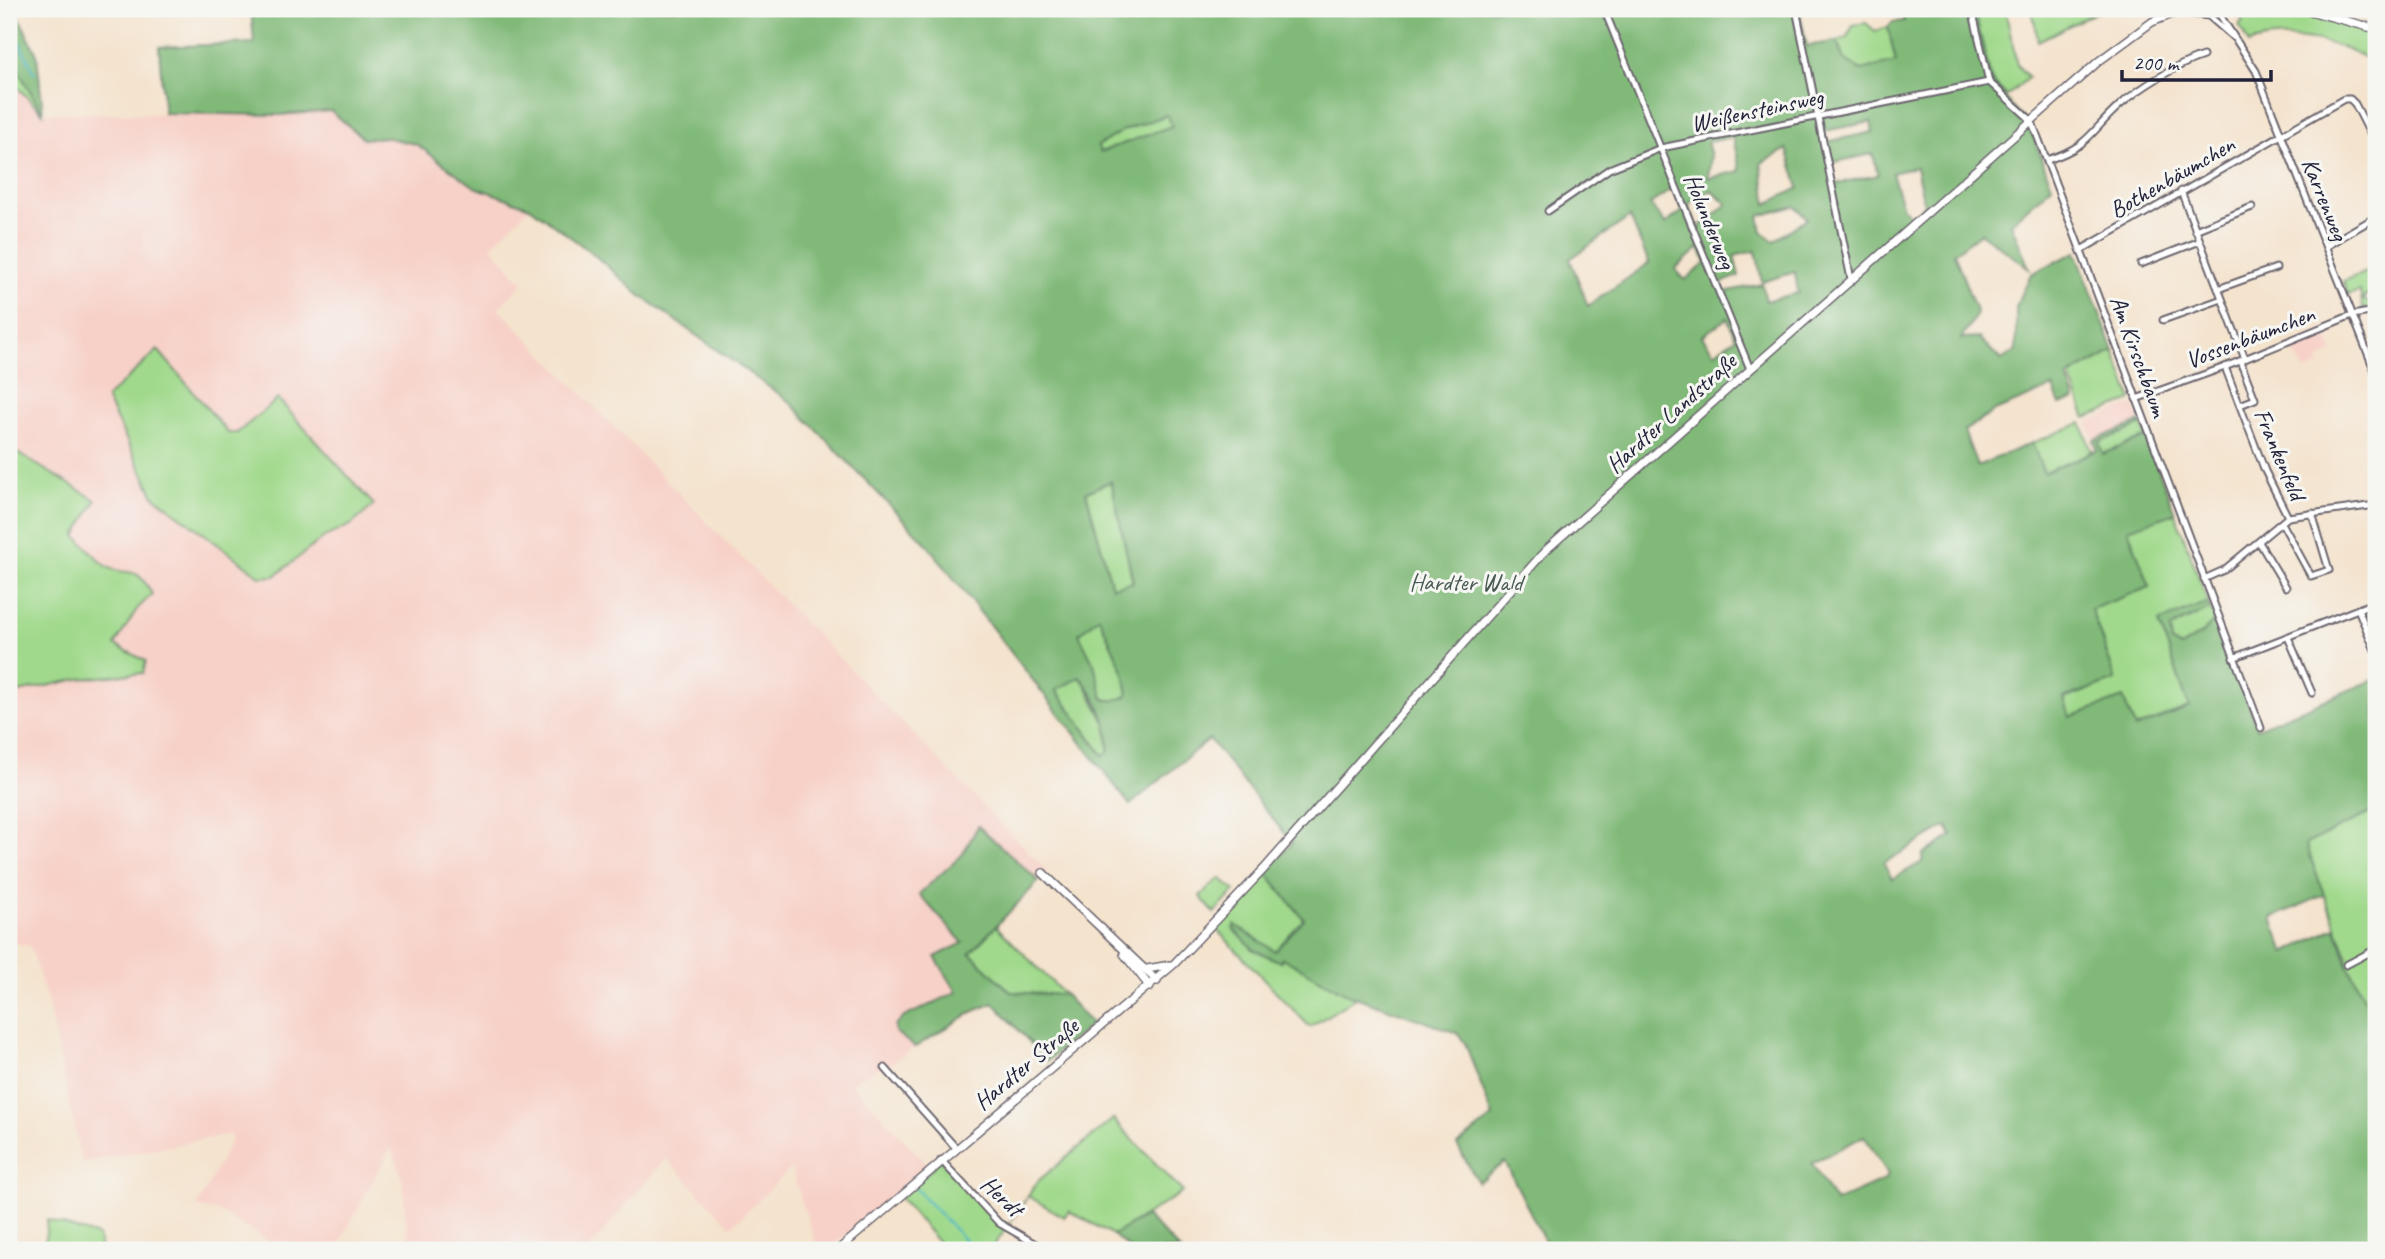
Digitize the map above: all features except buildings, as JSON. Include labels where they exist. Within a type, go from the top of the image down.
[{"type":"main road","name":"Hardter Landstraße","points":[[1234,902],[1535,561],[2031,120],[2128,39],[2173,12],[2184,9]]},
{"type":"main road","points":[[2303,9],[2376,29]]},
{"type":"main road","points":[[1043,873],[1154,984]]},
{"type":"main road","name":"Hardter Straße","points":[[838,1250],[941,1160],[1154,984],[1234,902]]},
{"type":"main road","points":[[1117,945],[1147,969],[1154,984]]},
{"type":"main road","points":[[1147,969],[1174,964]]},
{"type":"street","name":"Holunderweg","points":[[1604,9],[1750,369]]},
{"type":"street","points":[[1796,9],[1851,279]]},
{"type":"street","points":[[1972,9],[1989,82]]},
{"type":"street","points":[[2173,12],[2208,16],[2208,9]]},
{"type":"street","name":"Karrenweg","points":[[2216,9],[2256,71],[2376,374]]},
{"type":"street","points":[[2223,18],[2225,9]]},
{"type":"street","name":"Karrenweg","points":[[2208,16],[2235,39]]},
{"type":"street","points":[[2047,160],[2073,152],[2120,105],[2187,61],[2203,57]]},
{"type":"street","name":"Weißensteinsweg","points":[[1548,211],[1609,169],[1661,148],[1989,82]]},
{"type":"street","name":"Am Kirschbaum","points":[[1989,82],[2031,120],[2260,728]]},
{"type":"street","name":"Bothenbäumchen","points":[[2081,250],[2180,191],[2350,99],[2376,145]]},
{"type":"street","points":[[2180,191],[2222,299],[2242,360]]},
{"type":"street","points":[[2195,230],[2252,207]]},
{"type":"street","points":[[2326,246],[2376,217]]},
{"type":"street","points":[[2141,264],[2200,241]]},
{"type":"street","points":[[2218,289],[2276,268]]},
{"type":"street","points":[[2163,320],[2222,299]]},
{"type":"street","name":"Vossenbäumchen","points":[[2136,399],[2352,316],[2376,311]]},
{"type":"street","name":"Frankenfeld","points":[[2239,405],[2255,399],[2242,360]]},
{"type":"street","name":"Frankenfeld","points":[[2225,367],[2265,471],[2288,517]]},
{"type":"street","points":[[2204,579],[2224,570],[2288,517],[2376,505]]},
{"type":"street","points":[[2282,523],[2311,576],[2329,570],[2312,513]]},
{"type":"street","points":[[2259,542],[2286,587]]},
{"type":"street","points":[[2233,658],[2376,602]]},
{"type":"street","points":[[2358,609],[2375,650]]},
{"type":"street","points":[[2288,637],[2312,693]]},
{"type":"street","points":[[2346,965],[2376,949]]},
{"type":"street","points":[[885,1068],[956,1148]]},
{"type":"street","name":"Herdt","points":[[941,1160],[999,1223],[1046,1250]]},
{"type":"shaded area","points":[[9,55],[43,113],[279,115],[332,111],[364,139],[384,137],[416,144],[475,187],[530,207],[491,246],[523,283],[498,308],[1047,871],[970,953],[994,1003],[938,1032],[883,1069],[880,1067],[851,1083],[927,1164],[828,1250],[818,1250],[791,1168],[731,1227],[666,1158],[588,1250],[409,1250],[402,1177],[391,1147],[336,1250],[283,1250],[220,1212],[197,1207],[231,1140],[231,1134],[82,1163],[47,1000],[30,946],[9,942]]},
{"type":"shaded area","points":[[2320,334],[2326,335],[2333,352],[2319,360],[2320,365],[2305,371],[2291,347]]},
{"type":"shaded area","points":[[2134,404],[2140,422],[2094,440],[2087,422]]},
{"type":"green space","points":[[9,9],[42,109],[43,113],[9,79]]},
{"type":"green space","points":[[9,9],[15,9],[37,55],[43,113],[9,55]]},
{"type":"green space","name":"Hardter Wald","points":[[251,9],[1799,9],[1807,46],[1837,41],[1843,58],[1861,70],[1896,62],[1888,27],[1892,22],[1904,21],[1902,9],[1974,9],[1991,81],[2029,126],[2052,186],[2011,223],[2029,268],[1981,233],[1954,253],[1977,314],[1961,339],[1979,338],[2001,360],[2016,351],[2016,307],[2031,274],[2076,252],[2114,351],[2067,377],[2075,399],[2060,405],[2053,387],[1995,411],[1964,431],[1977,466],[2032,443],[2044,473],[2097,450],[2094,440],[2140,422],[2142,425],[2099,442],[2103,454],[2146,437],[2175,513],[2128,529],[2150,587],[2091,609],[2116,680],[2064,698],[2070,717],[2123,698],[2135,728],[2189,707],[2159,622],[2208,602],[2210,608],[2170,629],[2172,643],[2181,647],[2201,634],[2215,620],[2257,728],[2376,679],[2376,810],[2306,844],[2324,895],[2272,918],[2285,953],[2336,927],[2348,966],[2376,1022],[2376,1250],[2248,1250],[2237,1245],[2234,1250],[1549,1250],[1505,1162],[1478,1182],[1457,1145],[1493,1117],[1465,1043],[1457,1033],[1347,994],[1282,958],[1280,962],[1254,950],[1233,929],[1235,925],[1275,951],[1304,919],[1265,872],[1292,843],[1209,739],[1130,805],[926,543],[790,402],[641,296],[592,253],[530,207],[475,187],[416,144],[384,137],[364,139],[331,111],[279,115],[164,113],[159,47],[254,43]],"holes":[[[1167,115],[1172,126],[1100,152],[1098,146],[1122,131]],[[1871,122],[1873,132],[1826,142],[1824,131]],[[1733,137],[1740,171],[1708,178],[1711,156],[1707,142]],[[1787,149],[1799,188],[1767,204],[1761,163]],[[1873,154],[1878,175],[1835,184],[1830,163]],[[1916,167],[1924,205],[1911,217],[1903,208],[1892,173]],[[1674,188],[1683,211],[1665,224],[1650,204]],[[1712,190],[1727,204],[1698,228],[1688,204]],[[1795,206],[1807,218],[1774,241],[1762,232],[1759,216]],[[1630,217],[1649,263],[1588,306],[1570,259]],[[1699,248],[1706,263],[1685,280],[1675,269]],[[1756,251],[1762,282],[1795,272],[1798,293],[1766,301],[1762,284],[1724,292],[1721,283],[1739,276],[1734,256]],[[1727,318],[1736,338],[1714,353],[1702,336]],[[1111,481],[1133,582],[1112,587],[1086,492]],[[1099,617],[1124,673],[1128,695],[1108,700],[1103,698],[1094,664],[1079,634]],[[1080,677],[1102,712],[1108,752],[1103,755],[1056,690]],[[1947,826],[1952,836],[1923,854],[1922,862],[1892,879],[1884,863]],[[1864,1136],[1888,1174],[1884,1180],[1835,1202],[1812,1163]]]},
{"type":"green space","points":[[1974,9],[2005,9],[2017,65],[2028,78],[2007,96],[1991,80]]},
{"type":"green space","points":[[2032,9],[2103,9],[2038,41]]},
{"type":"green space","points":[[2241,9],[2283,9],[2376,34],[2376,68],[2352,51],[2316,41],[2278,38],[2249,44],[2239,25],[2243,22],[2240,17]]},
{"type":"green space","points":[[1866,23],[1875,31],[1888,27],[1896,62],[1861,70],[1843,58],[1837,41],[1847,38],[1853,25]]},
{"type":"green space","points":[[1167,115],[1172,126],[1100,153],[1097,146],[1122,131]]},
{"type":"green space","points":[[2376,268],[2376,293],[2370,293],[2363,299],[2369,303],[2376,297],[2376,307],[2363,309],[2360,291],[2348,295],[2343,281]]},
{"type":"green space","points":[[158,350],[228,433],[237,433],[278,399],[374,505],[351,525],[324,537],[275,576],[261,577],[154,496],[106,398]]},
{"type":"green space","points":[[2114,351],[2132,400],[2086,418],[2070,376]]},
{"type":"green space","points":[[2081,423],[2092,452],[2043,473],[2032,443]]},
{"type":"green space","points":[[2142,425],[2146,437],[2103,454],[2099,442]]},
{"type":"green space","points":[[9,448],[96,500],[76,536],[108,567],[136,574],[152,594],[137,609],[115,645],[146,661],[143,673],[79,679],[9,694]]},
{"type":"green space","points":[[1112,481],[1133,583],[1112,587],[1086,492]]},
{"type":"green space","points":[[2175,513],[2208,602],[2159,622],[2189,707],[2135,728],[2123,698],[2070,718],[2064,699],[2116,680],[2091,609],[2150,587],[2127,529]]},
{"type":"green space","points":[[2210,608],[2215,620],[2201,634],[2180,647],[2172,643],[2170,629]]},
{"type":"green space","points":[[1099,616],[1124,673],[1128,695],[1115,700],[1103,698],[1079,634]]},
{"type":"green space","points":[[1081,676],[1107,726],[1108,752],[1103,755],[1056,689]]},
{"type":"green space","points":[[2376,810],[2376,1022],[2348,966],[2348,958],[2305,844]]},
{"type":"green space","points":[[978,826],[1039,881],[970,953],[1011,992],[1065,995],[1092,1024],[1047,1061],[994,1003],[974,1011],[915,1047],[895,1032],[895,1026],[904,1017],[957,992],[935,957],[963,943],[919,894],[962,855]]},
{"type":"green space","points":[[1265,872],[1304,919],[1275,951],[1235,925],[1280,961],[1281,957],[1358,996],[1310,1027],[1215,928]]},
{"type":"green space","points":[[1220,878],[1235,891],[1214,913],[1200,896]]},
{"type":"green space","points":[[996,926],[1065,995],[1011,992],[970,953]]},
{"type":"green space","points":[[1113,1119],[1183,1192],[1113,1235],[1069,1211],[1064,1217],[1028,1196],[1038,1181]]},
{"type":"green space","points":[[941,1160],[1005,1230],[991,1250],[945,1250],[899,1197]]},
{"type":"green space","points":[[1146,1216],[1180,1250],[1131,1250],[1113,1235]]},
{"type":"green space","points":[[47,1220],[98,1236],[101,1250],[72,1250],[45,1242]]},
{"type":"waterway","points":[[9,21],[35,74]]},
{"type":"waterway","points":[[916,1189],[974,1250]]}]
